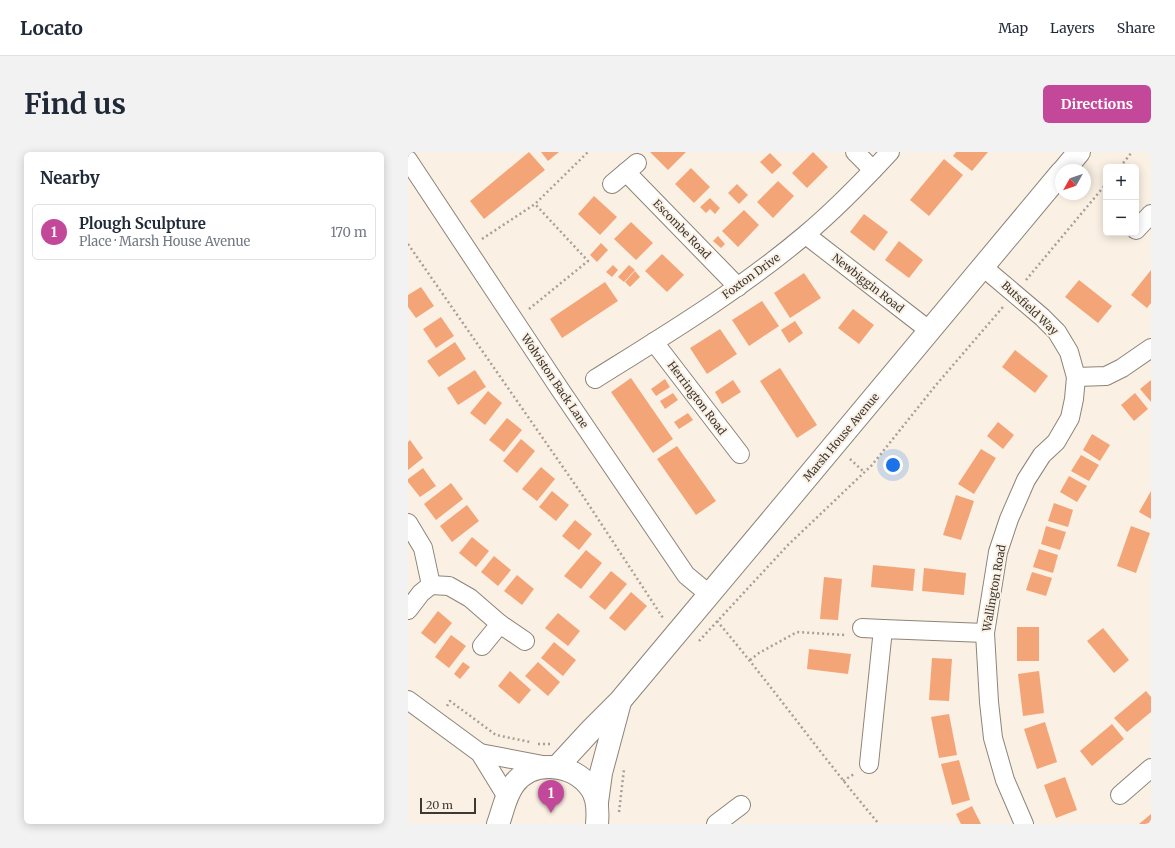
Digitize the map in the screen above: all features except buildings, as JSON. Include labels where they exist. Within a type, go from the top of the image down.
[{"type":"street","points":[[855,152],[873,170]]},
{"type":"street","name":"Foxton Drive","points":[[595,379],[738,287],[806,235],[890,152]]},
{"type":"street","points":[[1069,164],[1079,152]]},
{"type":"street","name":"Wolviston Back Lane","points":[[408,160],[686,575],[710,595]]},
{"type":"street","name":"Escombe Road","points":[[625,173],[738,287]]},
{"type":"street","name":"Marsh House Avenue","points":[[597,818],[591,788],[576,774],[553,767],[620,701],[1055,181]]},
{"type":"street","points":[[1139,227],[1151,214]]},
{"type":"street","name":"Newbiggin Road","points":[[806,235],[930,331]]},
{"type":"street","name":"Butsfield Way","points":[[984,267],[1042,317],[1057,332],[1069,352],[1076,377]]},
{"type":"street","name":"Herrington Road","points":[[654,342],[740,454]]},
{"type":"street","points":[[1076,377],[1106,376],[1122,368],[1151,348]]},
{"type":"street","name":"Wallington Road","points":[[1024,824],[1005,780],[993,738],[989,702],[985,633],[998,552],[1009,519],[1026,480],[1042,455],[1056,442],[1070,418],[1076,377]]},
{"type":"street","points":[[408,523],[423,548],[431,585]]},
{"type":"street","points":[[408,610],[421,593],[431,585],[449,586],[470,598],[500,624],[525,641]]},
{"type":"street","points":[[482,646],[500,624]]},
{"type":"street","points":[[862,628],[985,633]]},
{"type":"street","points":[[869,764],[881,663],[883,628]]},
{"type":"street","points":[[408,700],[480,753],[553,767]]},
{"type":"street","name":"Marsh House Avenue","points":[[597,818],[601,773],[620,701]]},
{"type":"street","points":[[480,753],[504,814]]},
{"type":"street","points":[[504,814],[514,784],[525,774],[537,768],[553,767]]},
{"type":"street","points":[[1120,795],[1149,774]]},
{"type":"street","points":[[716,824],[738,814]]},
{"type":"path","points":[[468,249],[535,204],[588,152]]},
{"type":"path","points":[[1122,164],[1132,152]]},
{"type":"path","points":[[1033,272],[1103,188]]},
{"type":"path","points":[[514,320],[588,261],[535,204]]},
{"type":"path","points":[[408,244],[583,496],[664,619],[678,632]]},
{"type":"path","points":[[879,824],[843,782],[750,660],[717,621],[788,545],[872,465],[936,385],[998,314]]},
{"type":"path","points":[[750,660],[759,653],[797,632],[858,636],[862,628]]},
{"type":"place","name":"Plough Sculpture","points":[[551,813]]}]
